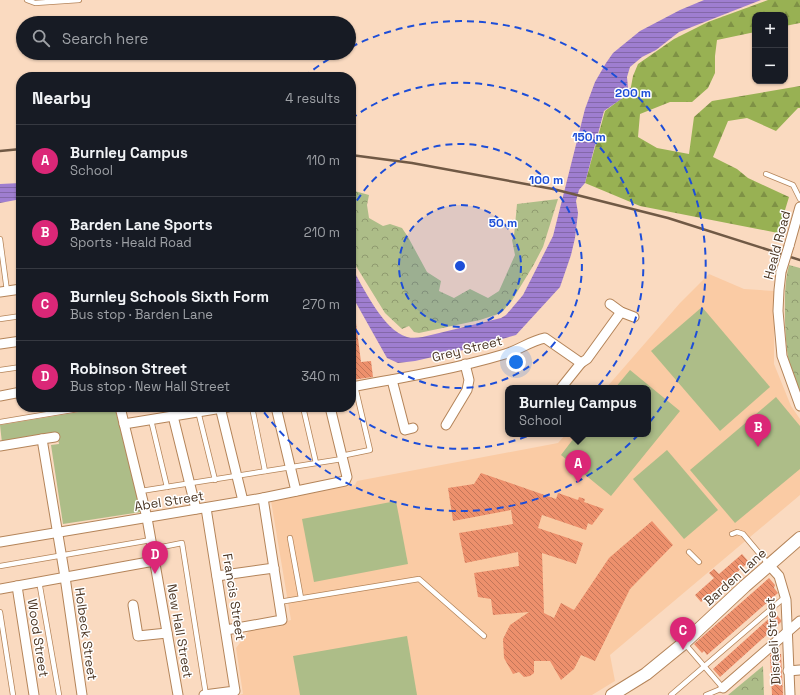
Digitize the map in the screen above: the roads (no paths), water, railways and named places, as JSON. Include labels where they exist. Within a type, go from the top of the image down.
[{"type":"street","name":"Heald Road","points":[[800,207],[781,272],[778,311],[782,356],[800,406]]},
{"type":"street","points":[[3,292],[16,290]]},
{"type":"street","points":[[610,304],[621,312],[634,317]]},
{"type":"street","points":[[564,385],[581,363],[587,359],[621,312]]},
{"type":"street","name":"Grey Street","points":[[356,386],[392,380],[507,354],[536,340],[545,338],[581,363]]},
{"type":"street","points":[[0,344],[16,342]]},
{"type":"street","points":[[446,425],[468,390],[469,380],[465,364]]},
{"type":"street","points":[[392,380],[405,430],[413,428]]},
{"type":"street","points":[[0,396],[16,393]]},
{"type":"street","name":"New Hall Street","points":[[121,412],[147,518],[178,695]]},
{"type":"street","points":[[124,424],[198,412]]},
{"type":"street","points":[[224,412],[243,502]]},
{"type":"street","points":[[277,412],[296,491]]},
{"type":"street","points":[[331,412],[342,457]]},
{"type":"street","points":[[173,416],[196,510]]},
{"type":"street","points":[[0,446],[55,437]]},
{"type":"street","name":"Holbeck Street","points":[[42,439],[65,577],[82,695]]},
{"type":"street","name":"Abel Street","points":[[0,542],[243,502],[342,482],[345,481],[347,477],[342,457]]},
{"type":"street","points":[[226,630],[282,620],[263,498]]},
{"type":"street","name":"Francis Street","points":[[205,695],[235,691],[206,508]]},
{"type":"street","name":"Barden Lane","points":[[612,695],[646,674],[684,643],[800,538]]},
{"type":"street","points":[[0,589],[154,561]]},
{"type":"street","name":"Disraeli Street","points":[[769,565],[779,576],[786,600],[790,695]]},
{"type":"street","points":[[217,576],[274,568]]},
{"type":"street","name":"Wood Street","points":[[16,586],[34,695]]},
{"type":"street","points":[[133,605],[138,636],[167,633]]},
{"type":"street","points":[[723,688],[800,621]]},
{"type":"street","points":[[788,671],[800,670]]},
{"type":"lane","points":[[27,0],[35,3],[79,0]]},
{"type":"lane","points":[[766,174],[793,185],[800,199]]},
{"type":"lane","points":[[0,239],[3,292]]},
{"type":"lane","points":[[0,319],[16,317]]},
{"type":"lane","points":[[0,370],[16,367]]},
{"type":"lane","points":[[140,491],[316,463],[370,450],[356,397]]},
{"type":"lane","points":[[0,422],[60,412]]},
{"type":"lane","points":[[198,412],[215,480]]},
{"type":"lane","points":[[253,412],[264,471]]},
{"type":"lane","points":[[304,412],[316,463]]},
{"type":"lane","points":[[151,420],[167,487]]},
{"type":"lane","points":[[732,534],[737,532],[742,534],[769,565]]},
{"type":"lane","points":[[290,538],[301,598]]},
{"type":"lane","points":[[0,566],[61,555],[151,544],[182,543],[205,695]]},
{"type":"lane","points":[[689,552],[699,562]]},
{"type":"lane","points":[[279,602],[419,579],[484,636]]},
{"type":"lane","points":[[39,582],[59,695]]},
{"type":"lane","points":[[671,695],[785,597]]},
{"type":"lane","points":[[0,612],[13,695]]},
{"type":"lane","points":[[684,643],[723,688],[706,695]]},
{"type":"railway","points":[[0,151],[16,149]]},
{"type":"railway","points":[[356,156],[412,163],[553,189],[668,218],[800,260]]},
{"type":"place","name":"Barden Lane Sports","points":[[758,447]]},
{"type":"place","name":"Burnley Campus","points":[[578,483]]},
{"type":"place","name":"Robinson Street","points":[[155,574]]},
{"type":"place","name":"Burnley Schools Sixth Form","points":[[683,650]]}]
